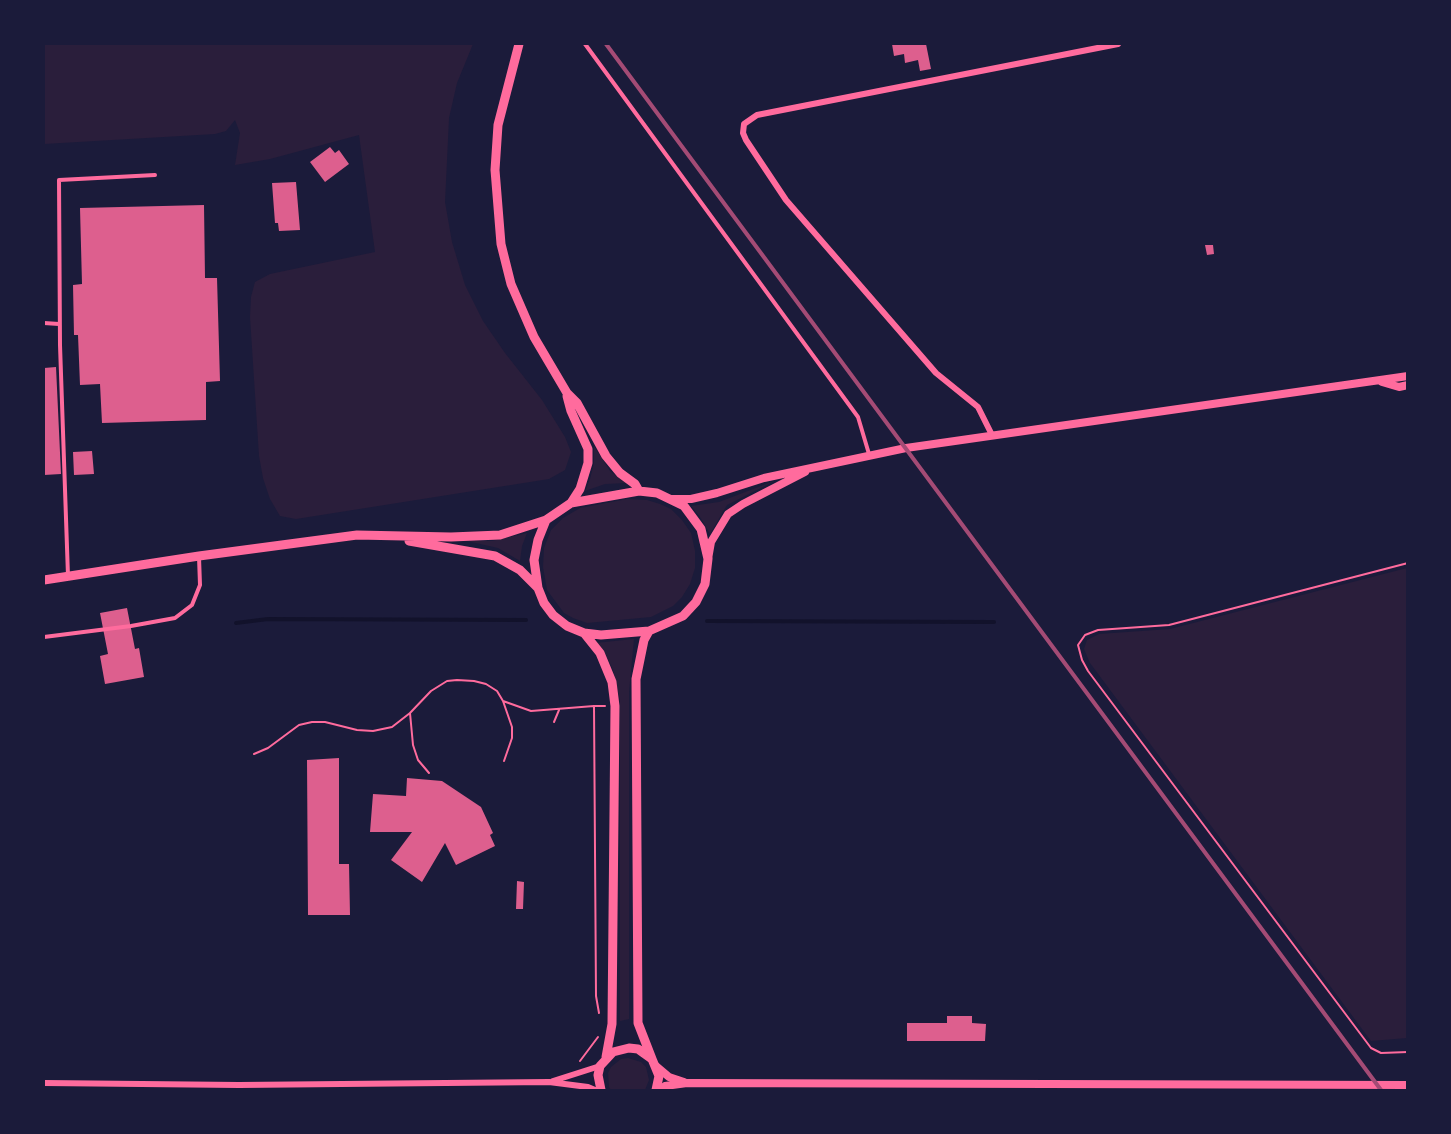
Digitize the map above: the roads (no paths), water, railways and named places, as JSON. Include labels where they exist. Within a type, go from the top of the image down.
[{"type":"main road","points":[[519,44],[498,125],[495,170],[501,244],[512,284],[534,337],[567,393],[577,403],[606,456],[639,490]]},
{"type":"main road","points":[[44,580],[357,535],[392,537],[500,535],[546,520],[571,503],[580,489],[588,463],[588,449],[571,411],[567,393]]},
{"type":"main road","points":[[392,537],[436,547],[462,549],[495,556],[520,570],[537,588],[544,603],[554,615],[567,626],[584,633],[602,635],[649,632],[682,616],[696,602],[705,584],[708,559],[701,529],[684,506],[657,493],[639,490],[571,503]]},
{"type":"main road","points":[[537,588],[534,560],[538,540],[546,520]]},
{"type":"main road","points":[[649,632],[644,640],[636,679],[638,1023],[658,1076],[657,1090]]},
{"type":"main road","points":[[584,633],[600,653],[612,682],[615,706],[612,1013],[606,1057]]},
{"type":"main road","points":[[601,1090],[598,1075],[600,1066],[613,1052],[629,1048],[638,1049],[654,1062]]},
{"type":"street","points":[[992,435],[978,407],[936,373],[786,200],[746,140],[743,133],[744,124],[757,116],[1118,44]]},
{"type":"street","points":[[670,499],[691,499],[764,478],[869,455],[992,435],[1407,376]]},
{"type":"street","points":[[1379,381],[1399,387],[1407,386]]},
{"type":"street","points":[[708,559],[711,542],[728,514],[816,467]]},
{"type":"street","points":[[654,1062],[669,1077],[687,1083]]},
{"type":"street","points":[[549,1083],[600,1066]]},
{"type":"street","points":[[44,1083],[238,1088],[549,1083],[588,1087],[595,1090]]},
{"type":"street","points":[[657,1090],[665,1086],[687,1083],[1020,1087],[1407,1085]]},
{"type":"lane","points":[[585,44],[858,417],[869,455]]},
{"type":"lane","points":[[68,577],[59,324],[58,180],[155,175]]},
{"type":"lane","points":[[44,323],[59,324]]},
{"type":"lane","points":[[44,637],[175,618],[192,605],[200,585],[199,556]]},
{"type":"waterway","points":[[236,623],[268,619],[526,620]]},
{"type":"waterway","points":[[707,621],[994,622]]},
{"type":"railway","points":[[606,44],[1381,1090]]}]
